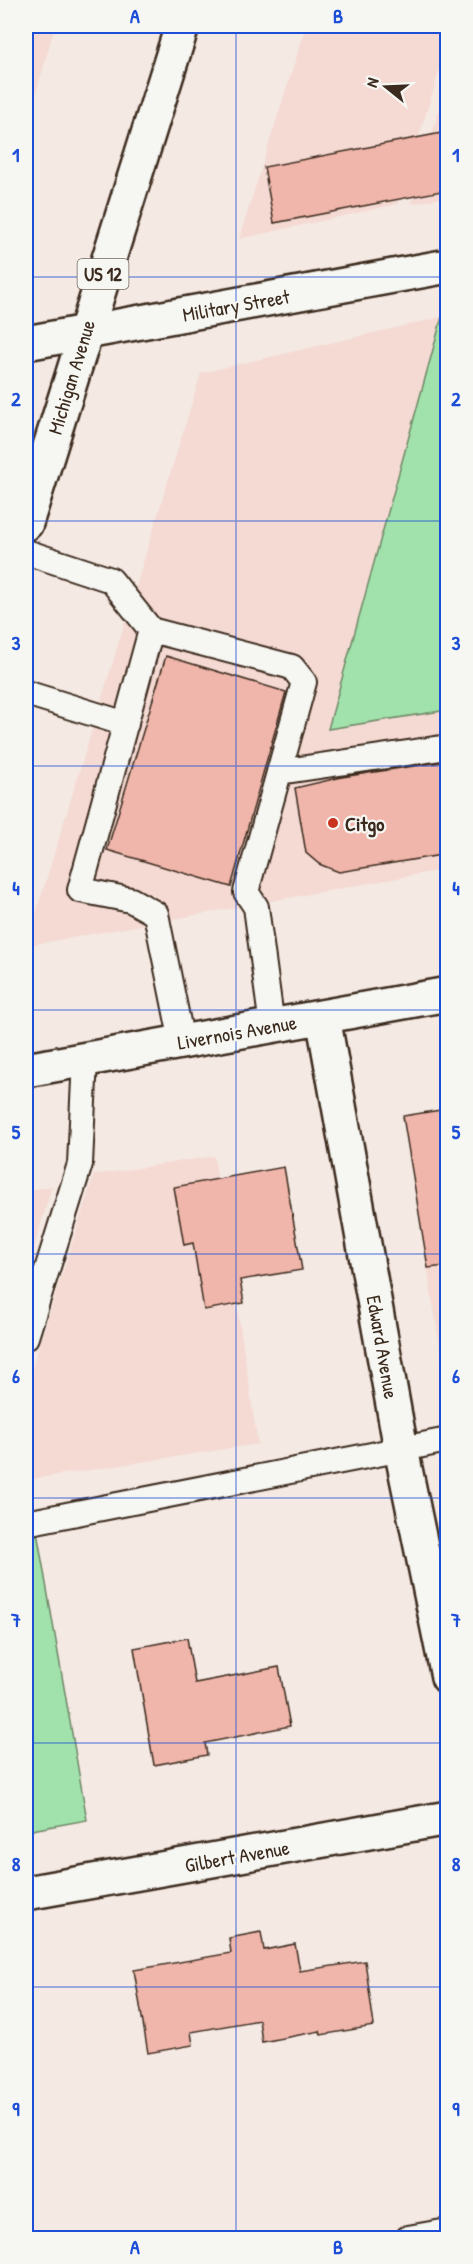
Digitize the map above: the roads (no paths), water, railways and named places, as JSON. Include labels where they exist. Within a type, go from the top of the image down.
[{"type":"street","name":"Michigan Avenue","points":[[26,523],[182,26]]},
{"type":"street","name":"Military Street","points":[[26,344],[447,266]]},
{"type":"street","name":"Livernois Avenue","points":[[26,1070],[447,994]]},
{"type":"street","name":"Edward Avenue","points":[[323,1017],[401,1449],[447,1677]]},
{"type":"street","name":"Gilbert Avenue","points":[[26,1893],[447,1818]]},
{"type":"lane","points":[[26,552],[111,580],[151,630],[292,667],[304,682],[246,892],[256,908],[272,1026]]},
{"type":"lane","points":[[151,630],[80,890],[131,900],[156,914],[182,1042]]},
{"type":"lane","points":[[26,693],[126,724]]},
{"type":"lane","points":[[279,772],[447,747]]},
{"type":"lane","points":[[26,1337],[80,1164],[85,1059]]},
{"type":"lane","points":[[26,1522],[447,1440]]},
{"type":"lane","points":[[408,2238],[447,2231]]},
{"type":"place","name":"Citgo","points":[[333,823]]}]
